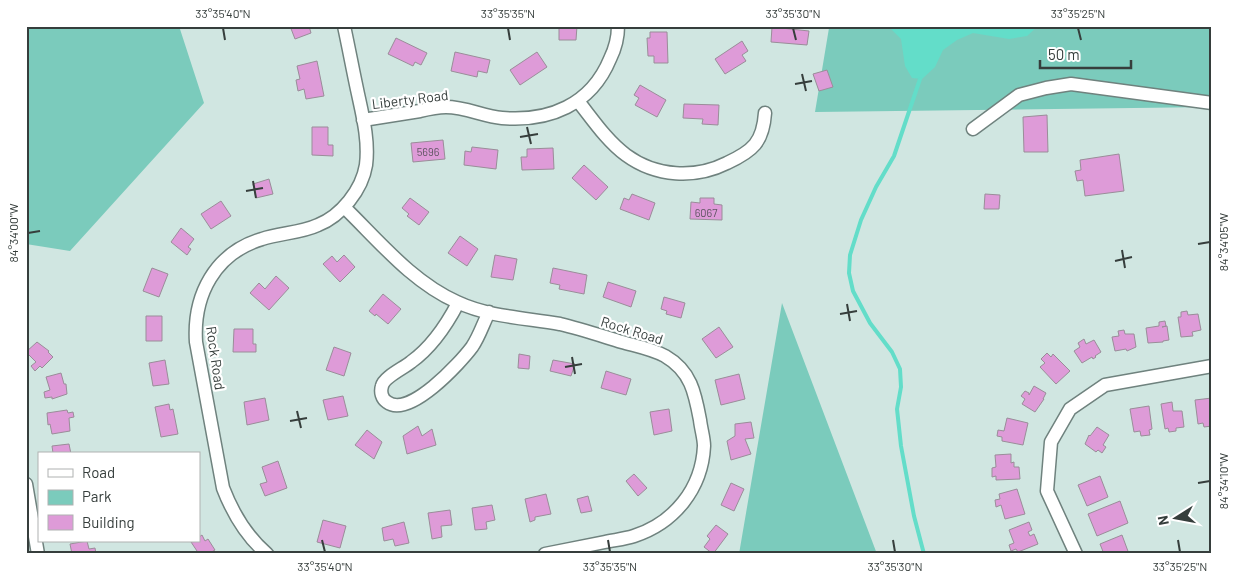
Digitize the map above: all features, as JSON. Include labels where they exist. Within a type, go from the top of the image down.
[{"type":"street","name":"Rock Road","points":[[267,554],[243,528],[223,488],[196,342],[197,310],[210,277],[222,262],[235,252],[261,239],[318,226],[344,207],[358,189],[366,167],[368,146],[344,26]]},
{"type":"street","name":"Liberty Road","points":[[363,120],[444,107],[459,108],[500,118],[529,118],[554,113],[578,101],[594,87],[605,71],[614,50],[618,26]]},
{"type":"street","points":[[973,129],[1019,95],[1071,84],[1212,103]]},
{"type":"street","points":[[578,101],[611,142],[627,156],[652,168],[679,174],[696,174],[713,170],[745,155],[761,137],[765,113]]},
{"type":"street","name":"Rock Road","points":[[344,207],[416,276],[437,292],[458,303],[489,312],[562,325],[650,350],[665,356],[680,367],[689,380],[696,395],[704,444],[698,476],[692,491],[680,507],[661,524],[634,536],[545,554]]},
{"type":"street","points":[[458,303],[447,324],[430,345],[412,362],[384,381],[381,387],[382,395],[386,401],[392,405],[400,405],[415,399],[448,375],[473,345],[489,312]]},
{"type":"street","points":[[1076,554],[1047,491],[1051,442],[1070,410],[1105,385],[1212,366]]},
{"type":"street","points":[[26,484],[38,554]]},
{"type":"green space","points":[[26,26],[179,26],[204,103],[70,251],[26,244]]},
{"type":"green space","points":[[827,26],[1212,26],[1212,107],[815,112],[829,28]]},
{"type":"green space","points":[[782,303],[877,554],[739,554]]},
{"type":"shaded area","points":[[888,26],[1038,26],[1027,36],[1009,39],[973,33],[957,40],[943,50],[935,67],[922,79],[912,78],[905,66],[901,39]]},
{"type":"building","points":[[290,26],[309,26],[311,33],[295,39]]},
{"type":"building","points":[[559,26],[577,26],[576,40],[559,40]]},
{"type":"building","points":[[772,27],[809,31],[807,45],[771,42]]},
{"type":"building","points":[[650,32],[667,32],[668,63],[654,63],[654,56],[648,56],[647,38],[650,38]]},
{"type":"building","points":[[396,38],[427,53],[421,65],[415,62],[413,66],[388,54]]},
{"type":"building","points":[[742,41],[748,51],[742,55],[746,61],[725,74],[715,59]]},
{"type":"building","points":[[455,52],[490,60],[487,73],[478,71],[477,77],[451,71]]},
{"type":"building","points":[[537,52],[547,67],[520,85],[510,70]]},
{"type":"building","points":[[317,61],[324,96],[306,99],[304,89],[298,91],[296,80],[300,79],[297,66]]},
{"type":"building","points":[[827,70],[833,87],[819,91],[813,74]]},
{"type":"building","points":[[640,85],[666,100],[657,117],[635,105],[639,98],[634,95]]},
{"type":"building","points":[[684,104],[719,105],[718,125],[702,124],[703,119],[683,118]]},
{"type":"building","points":[[1047,115],[1048,152],[1024,152],[1023,117]]},
{"type":"building","points":[[312,127],[328,127],[328,145],[333,145],[333,156],[312,155]]},
{"type":"building","points":[[443,140],[445,159],[413,162],[411,143]]},
{"type":"building","points":[[472,147],[498,150],[496,169],[464,165],[465,151],[471,152]]},
{"type":"building","points":[[553,148],[554,169],[522,170],[521,157],[527,157],[527,149]]},
{"type":"building","points":[[1119,154],[1124,191],[1085,196],[1083,180],[1077,181],[1075,171],[1081,170],[1080,160]]},
{"type":"building","points":[[584,165],[608,187],[596,200],[572,178]]},
{"type":"building","points":[[269,179],[273,194],[256,198],[253,184]]},
{"type":"building","points":[[632,194],[655,203],[649,220],[620,209],[624,198],[629,200]]},
{"type":"building","points":[[985,194],[1000,195],[999,209],[984,209]]},
{"type":"building","points":[[410,198],[429,212],[419,225],[407,216],[409,214],[402,208]]},
{"type":"building","points":[[700,198],[714,198],[714,204],[722,205],[722,220],[690,219],[691,202],[700,203]]},
{"type":"building","points":[[221,201],[231,216],[211,229],[201,214]]},
{"type":"building","points":[[181,228],[194,239],[188,247],[191,249],[187,255],[171,242]]},
{"type":"building","points":[[460,236],[478,249],[467,266],[448,253]]},
{"type":"building","points":[[344,255],[355,267],[340,282],[323,264],[332,256],[337,262]]},
{"type":"building","points":[[495,255],[517,259],[513,280],[491,277]]},
{"type":"building","points":[[152,268],[168,274],[159,297],[143,291]]},
{"type":"building","points":[[553,268],[587,275],[584,294],[559,289],[560,285],[550,283]]},
{"type":"building","points":[[276,276],[289,288],[269,310],[250,293],[259,283],[265,289]]},
{"type":"building","points":[[608,282],[636,291],[631,307],[603,297]]},
{"type":"building","points":[[383,294],[401,309],[388,324],[369,311]]},
{"type":"building","points":[[664,297],[685,303],[681,318],[666,314],[667,311],[661,309]]},
{"type":"building","points":[[1187,311],[1188,315],[1198,314],[1201,330],[1192,332],[1193,336],[1181,337],[1178,317],[1181,317],[1181,312]]},
{"type":"building","points":[[146,316],[162,316],[162,341],[146,341]]},
{"type":"building","points":[[1165,321],[1166,326],[1162,327],[1167,326],[1169,340],[1148,343],[1146,328],[1159,326],[1159,322]]},
{"type":"building","points":[[719,327],[733,347],[716,358],[702,339]]},
{"type":"building","points":[[234,329],[253,329],[253,344],[256,344],[256,352],[233,352]]},
{"type":"building","points":[[1124,330],[1125,334],[1134,334],[1136,347],[1127,351],[1126,349],[1115,351],[1112,337],[1119,336],[1118,331]]},
{"type":"building","points":[[1084,339],[1086,344],[1094,340],[1101,352],[1093,359],[1092,357],[1082,363],[1074,351],[1080,347],[1078,343]]},
{"type":"building","points":[[37,342],[49,351],[53,357],[42,368],[40,366],[35,371],[31,366],[36,362],[26,352]]},
{"type":"building","points":[[334,347],[351,353],[344,376],[326,370]]},
{"type":"building","points":[[1047,353],[1051,357],[1053,354],[1070,371],[1056,384],[1040,367],[1045,363],[1041,359]]},
{"type":"building","points":[[519,354],[530,356],[529,369],[518,368]]},
{"type":"building","points":[[165,360],[169,384],[153,386],[149,363]]},
{"type":"building","points":[[553,360],[575,364],[571,376],[550,371]]},
{"type":"building","points":[[606,371],[631,379],[626,395],[601,388]]},
{"type":"building","points":[[61,373],[64,384],[66,384],[67,394],[52,399],[52,397],[45,398],[44,392],[50,390],[46,377]]},
{"type":"building","points":[[739,374],[745,399],[721,405],[715,380]]},
{"type":"building","points":[[1034,386],[1046,393],[1035,412],[1022,404],[1025,399],[1021,396],[1025,391],[1029,395]]},
{"type":"building","points":[[343,396],[348,416],[328,420],[323,400]]},
{"type":"building","points":[[265,398],[269,420],[247,425],[244,402]]},
{"type":"building","points":[[1212,398],[1212,426],[1204,427],[1203,423],[1198,424],[1195,400]]},
{"type":"building","points":[[1172,402],[1173,411],[1182,411],[1184,427],[1176,428],[1176,431],[1169,432],[1168,428],[1165,429],[1161,404]]},
{"type":"building","points":[[169,404],[170,410],[173,409],[178,434],[161,437],[155,407]]},
{"type":"building","points":[[1149,406],[1152,429],[1149,430],[1150,435],[1141,436],[1140,431],[1134,432],[1130,409]]},
{"type":"building","points":[[669,409],[672,431],[654,435],[650,412]]},
{"type":"building","points":[[67,410],[68,413],[73,412],[74,417],[69,418],[70,431],[52,434],[50,424],[48,425],[47,413]]},
{"type":"building","points":[[1007,418],[1028,423],[1023,445],[1002,441],[1002,437],[997,436],[998,430],[1004,431]]},
{"type":"building","points":[[751,422],[754,438],[745,439],[751,454],[731,460],[727,441],[735,436],[735,424]]},
{"type":"building","points":[[418,426],[422,436],[432,429],[436,445],[407,454],[403,436]]},
{"type":"building","points":[[1097,427],[1109,435],[1103,445],[1106,447],[1102,453],[1098,450],[1096,452],[1085,444],[1089,435]]},
{"type":"building","points":[[367,430],[382,442],[374,459],[355,445]]},
{"type":"building","points":[[69,444],[71,452],[53,452],[52,446]]},
{"type":"building","points":[[1011,454],[1011,463],[1014,462],[1014,467],[1019,467],[1020,479],[996,480],[996,476],[992,477],[992,468],[996,467],[995,455]]},
{"type":"building","points":[[278,461],[287,488],[265,496],[260,484],[267,482],[262,467]]},
{"type":"building","points":[[634,474],[647,488],[638,496],[626,481]]},
{"type":"building","points":[[1100,476],[1108,497],[1087,506],[1078,485]]},
{"type":"building","points":[[731,483],[744,489],[734,511],[721,505]]},
{"type":"building","points":[[1017,489],[1025,514],[1005,519],[1001,505],[996,507],[995,500],[1000,499],[999,494]]},
{"type":"building","points":[[546,494],[551,514],[535,517],[535,520],[530,522],[525,499]]},
{"type":"building","points":[[588,496],[592,511],[581,513],[577,499]]},
{"type":"building","points":[[1120,501],[1128,523],[1097,536],[1088,514]]},
{"type":"building","points":[[492,505],[495,520],[486,522],[487,529],[475,530],[472,508]]},
{"type":"building","points":[[450,510],[452,525],[441,526],[442,537],[432,539],[428,513]]},
{"type":"building","points":[[323,520],[346,526],[340,548],[317,542]]},
{"type":"building","points":[[404,522],[409,543],[395,546],[393,539],[384,541],[382,528]]},
{"type":"building","points":[[1029,522],[1032,530],[1028,532],[1030,536],[1034,534],[1038,544],[1018,552],[1016,549],[1011,551],[1009,545],[1014,543],[1009,530]]},
{"type":"building","points":[[716,525],[728,534],[713,554],[704,547],[710,539],[707,536]]},
{"type":"building","points":[[202,535],[205,541],[208,539],[215,550],[208,554],[199,554],[191,542],[200,542],[200,536]]},
{"type":"building","points":[[1122,535],[1129,554],[1104,554],[1100,544]]},
{"type":"building","points":[[87,542],[89,549],[95,548],[96,554],[72,554],[70,544]]},
{"type":"waterway","points":[[920,79],[894,156],[876,187],[861,220],[850,255],[849,273],[853,291],[870,323],[892,352],[900,369],[901,387],[897,409],[901,446],[914,516],[924,554]]}]
